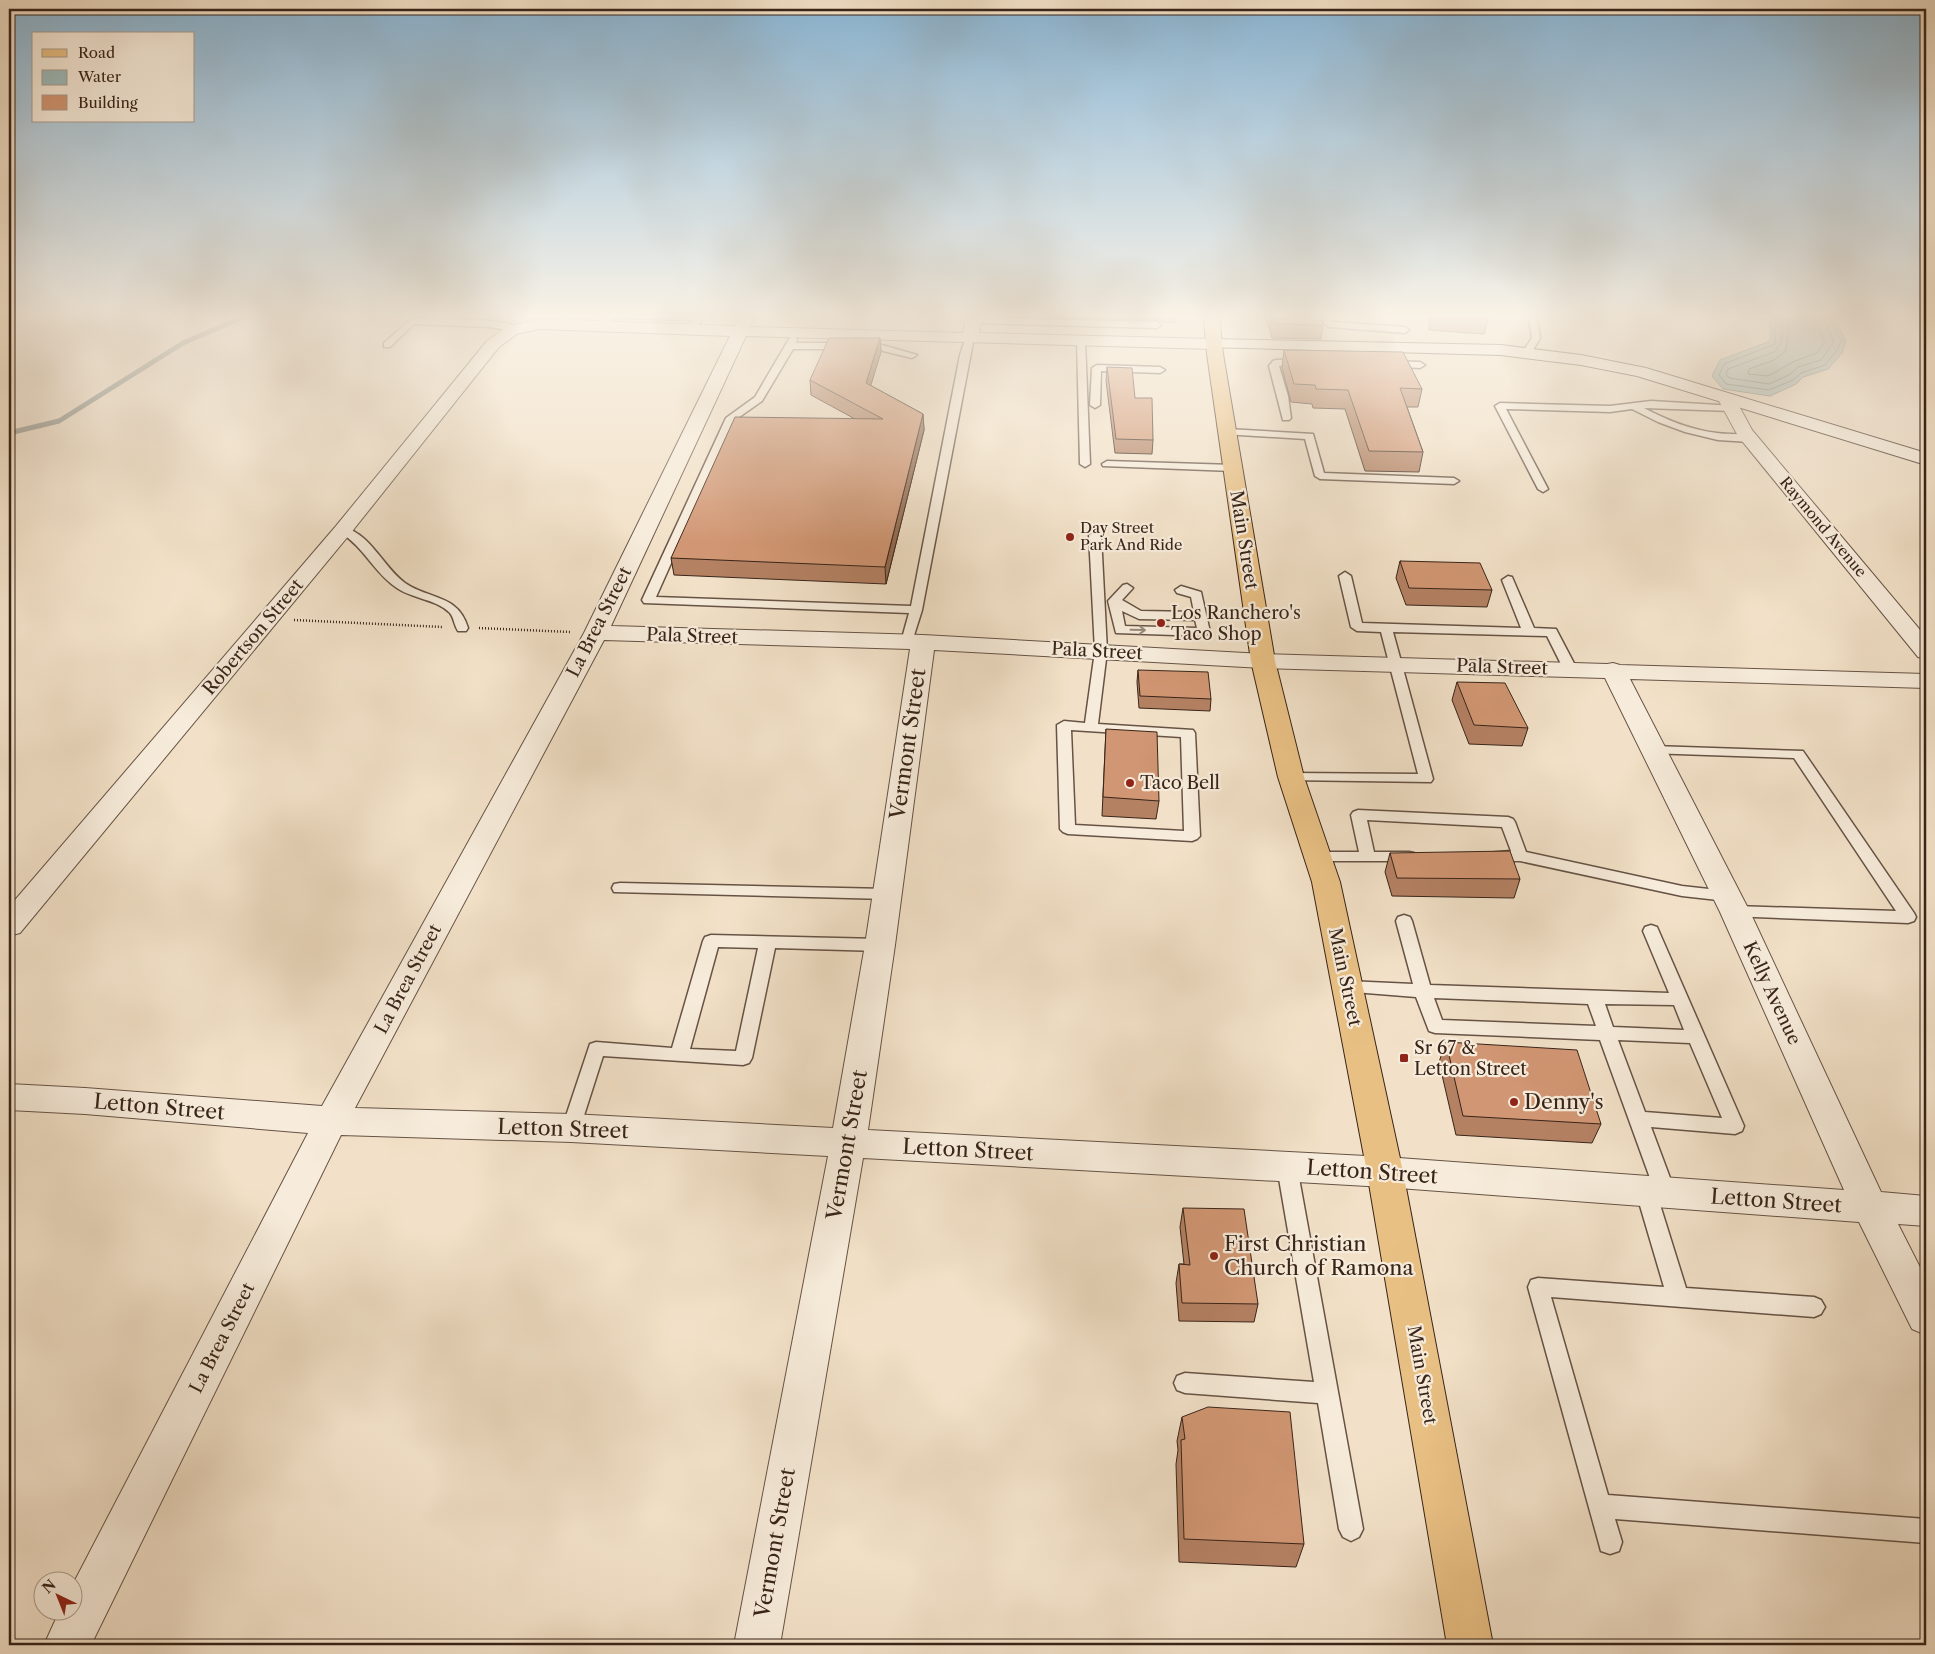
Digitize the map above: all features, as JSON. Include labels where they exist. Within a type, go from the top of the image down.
[{"type":"main road","name":"Main Street","points":[[1221,390],[1263,661],[1291,777],[1326,882],[1386,1172],[1470,1645]]},
{"type":"street","name":"Robertson Street","points":[[9,926],[343,530],[456,390]]},
{"type":"street","name":"La Brea Street","points":[[67,1645],[332,1121],[596,633],[711,390]]},
{"type":"street","points":[[1693,390],[1730,403],[1926,459]]},
{"type":"street","name":"Raymond Avenue","points":[[1730,403],[1750,439],[1926,652]]},
{"type":"street","name":"Pala Street","points":[[596,633],[915,631],[1101,651],[1263,661],[1613,670],[1926,681]]},
{"type":"street","name":"Vermont Street","points":[[757,1645],[848,1144],[880,945],[915,631]]},
{"type":"street","name":"Kelly Avenue","points":[[1613,670],[1731,904],[1870,1207],[1926,1317]]},
{"type":"street","name":"Letton Street","points":[[9,1097],[84,1101],[332,1121],[571,1128],[1386,1172],[1926,1211]]},
{"type":"lane","points":[[764,390],[759,399],[732,418],[648,600],[915,631],[958,390]]},
{"type":"lane","points":[[1085,390],[1085,464]]},
{"type":"lane","points":[[1094,405],[1095,390]]},
{"type":"lane","points":[[1281,390],[1286,418]]},
{"type":"lane","points":[[1543,489],[1500,406],[1610,409],[1651,404],[1730,403]]},
{"type":"lane","points":[[1632,406],[1688,431],[1722,438],[1750,439]]},
{"type":"lane","points":[[1227,432],[1309,436],[1320,476],[1454,481]]},
{"type":"lane","points":[[1107,464],[1233,468]]},
{"type":"lane","points":[[343,530],[350,533],[362,544],[403,587],[450,606],[459,614],[462,628]]},
{"type":"lane","points":[[1091,728],[1101,651],[1095,535]]},
{"type":"lane","points":[[1345,576],[1357,627],[1552,632],[1570,669]]},
{"type":"lane","points":[[1508,580],[1529,631]]},
{"type":"lane","points":[[1114,601],[1127,588]]},
{"type":"lane","points":[[1114,601],[1120,630],[1204,632],[1197,595],[1181,590]]},
{"type":"lane","points":[[1114,601],[1139,615],[1200,616]]},
{"type":"lane","points":[[1291,777],[1426,779],[1386,628]]},
{"type":"lane","points":[[1064,725],[1091,728],[1188,733],[1192,836],[1068,829],[1064,725]]},
{"type":"lane","points":[[1473,857],[1520,856],[1731,904],[1908,918],[1798,754],[1653,750]]},
{"type":"lane","points":[[1368,857],[1358,815],[1508,822],[1520,856]]},
{"type":"lane","points":[[1318,857],[1425,857]]},
{"type":"lane","points":[[620,888],[887,894]]},
{"type":"lane","points":[[1404,921],[1423,991],[1435,1026],[1696,1037]]},
{"type":"lane","points":[[1638,1119],[1736,1126],[1679,1000],[1651,932]]},
{"type":"lane","points":[[679,1055],[711,941],[880,945]]},
{"type":"lane","points":[[571,1128],[596,1050],[743,1058],[768,942]]},
{"type":"lane","points":[[1347,986],[1423,991],[1679,1000]]},
{"type":"lane","points":[[1594,998],[1638,1119],[1678,1296]]},
{"type":"lane","points":[[1287,1167],[1351,1529]]},
{"type":"lane","points":[[1610,1542],[1538,1287],[1814,1307]]},
{"type":"lane","points":[[1185,1383],[1327,1393]]},
{"type":"lane","points":[[1600,1506],[1926,1531]]},
{"type":"path","points":[[268,619],[596,633]]},
{"type":"water","points":[[1731,390],[1783,390],[1770,396]]},
{"type":"building","points":[[829,390],[879,390],[923,414],[885,567],[671,558],[735,417],[883,419]]},
{"type":"building","points":[[1110,390],[1134,390],[1135,398],[1152,398],[1153,440],[1116,439]]},
{"type":"building","points":[[1348,390],[1401,390],[1423,452],[1369,451]]},
{"type":"building","points":[[1400,561],[1480,563],[1492,590],[1409,588]]},
{"type":"building","points":[[1138,670],[1208,672],[1211,699],[1140,696]]},
{"type":"building","points":[[1457,682],[1505,683],[1528,728],[1474,725]]},
{"type":"building","name":"Taco Bell","points":[[1106,729],[1157,732],[1159,801],[1103,797]]},
{"type":"building","points":[[1510,851],[1520,879],[1397,878],[1390,853]]},
{"type":"building","name":"Denny's","points":[[1446,1042],[1577,1050],[1601,1124],[1463,1116]]},
{"type":"building","name":"First Christian Church of Ramona","points":[[1183,1208],[1244,1209],[1258,1304],[1182,1303],[1179,1264],[1190,1265]]},
{"type":"building","points":[[1208,1407],[1290,1412],[1304,1544],[1184,1539],[1181,1440],[1185,1439],[1182,1417]]},
{"type":"waterway","points":[[9,433],[59,421],[108,390]]},
{"type":"place","name":"Day Street Park And Ride","points":[[1070,537]]},
{"type":"place","name":"Los Ranchero's Taco Shop","points":[[1161,623]]},
{"type":"place","name":"Taco Bell","points":[[1130,783]]},
{"type":"place","name":"Sr 67 & Letton Street","points":[[1404,1058]]},
{"type":"place","name":"Denny's","points":[[1514,1102]]},
{"type":"place","name":"First Christian Church of Ramona","points":[[1214,1256]]}]
